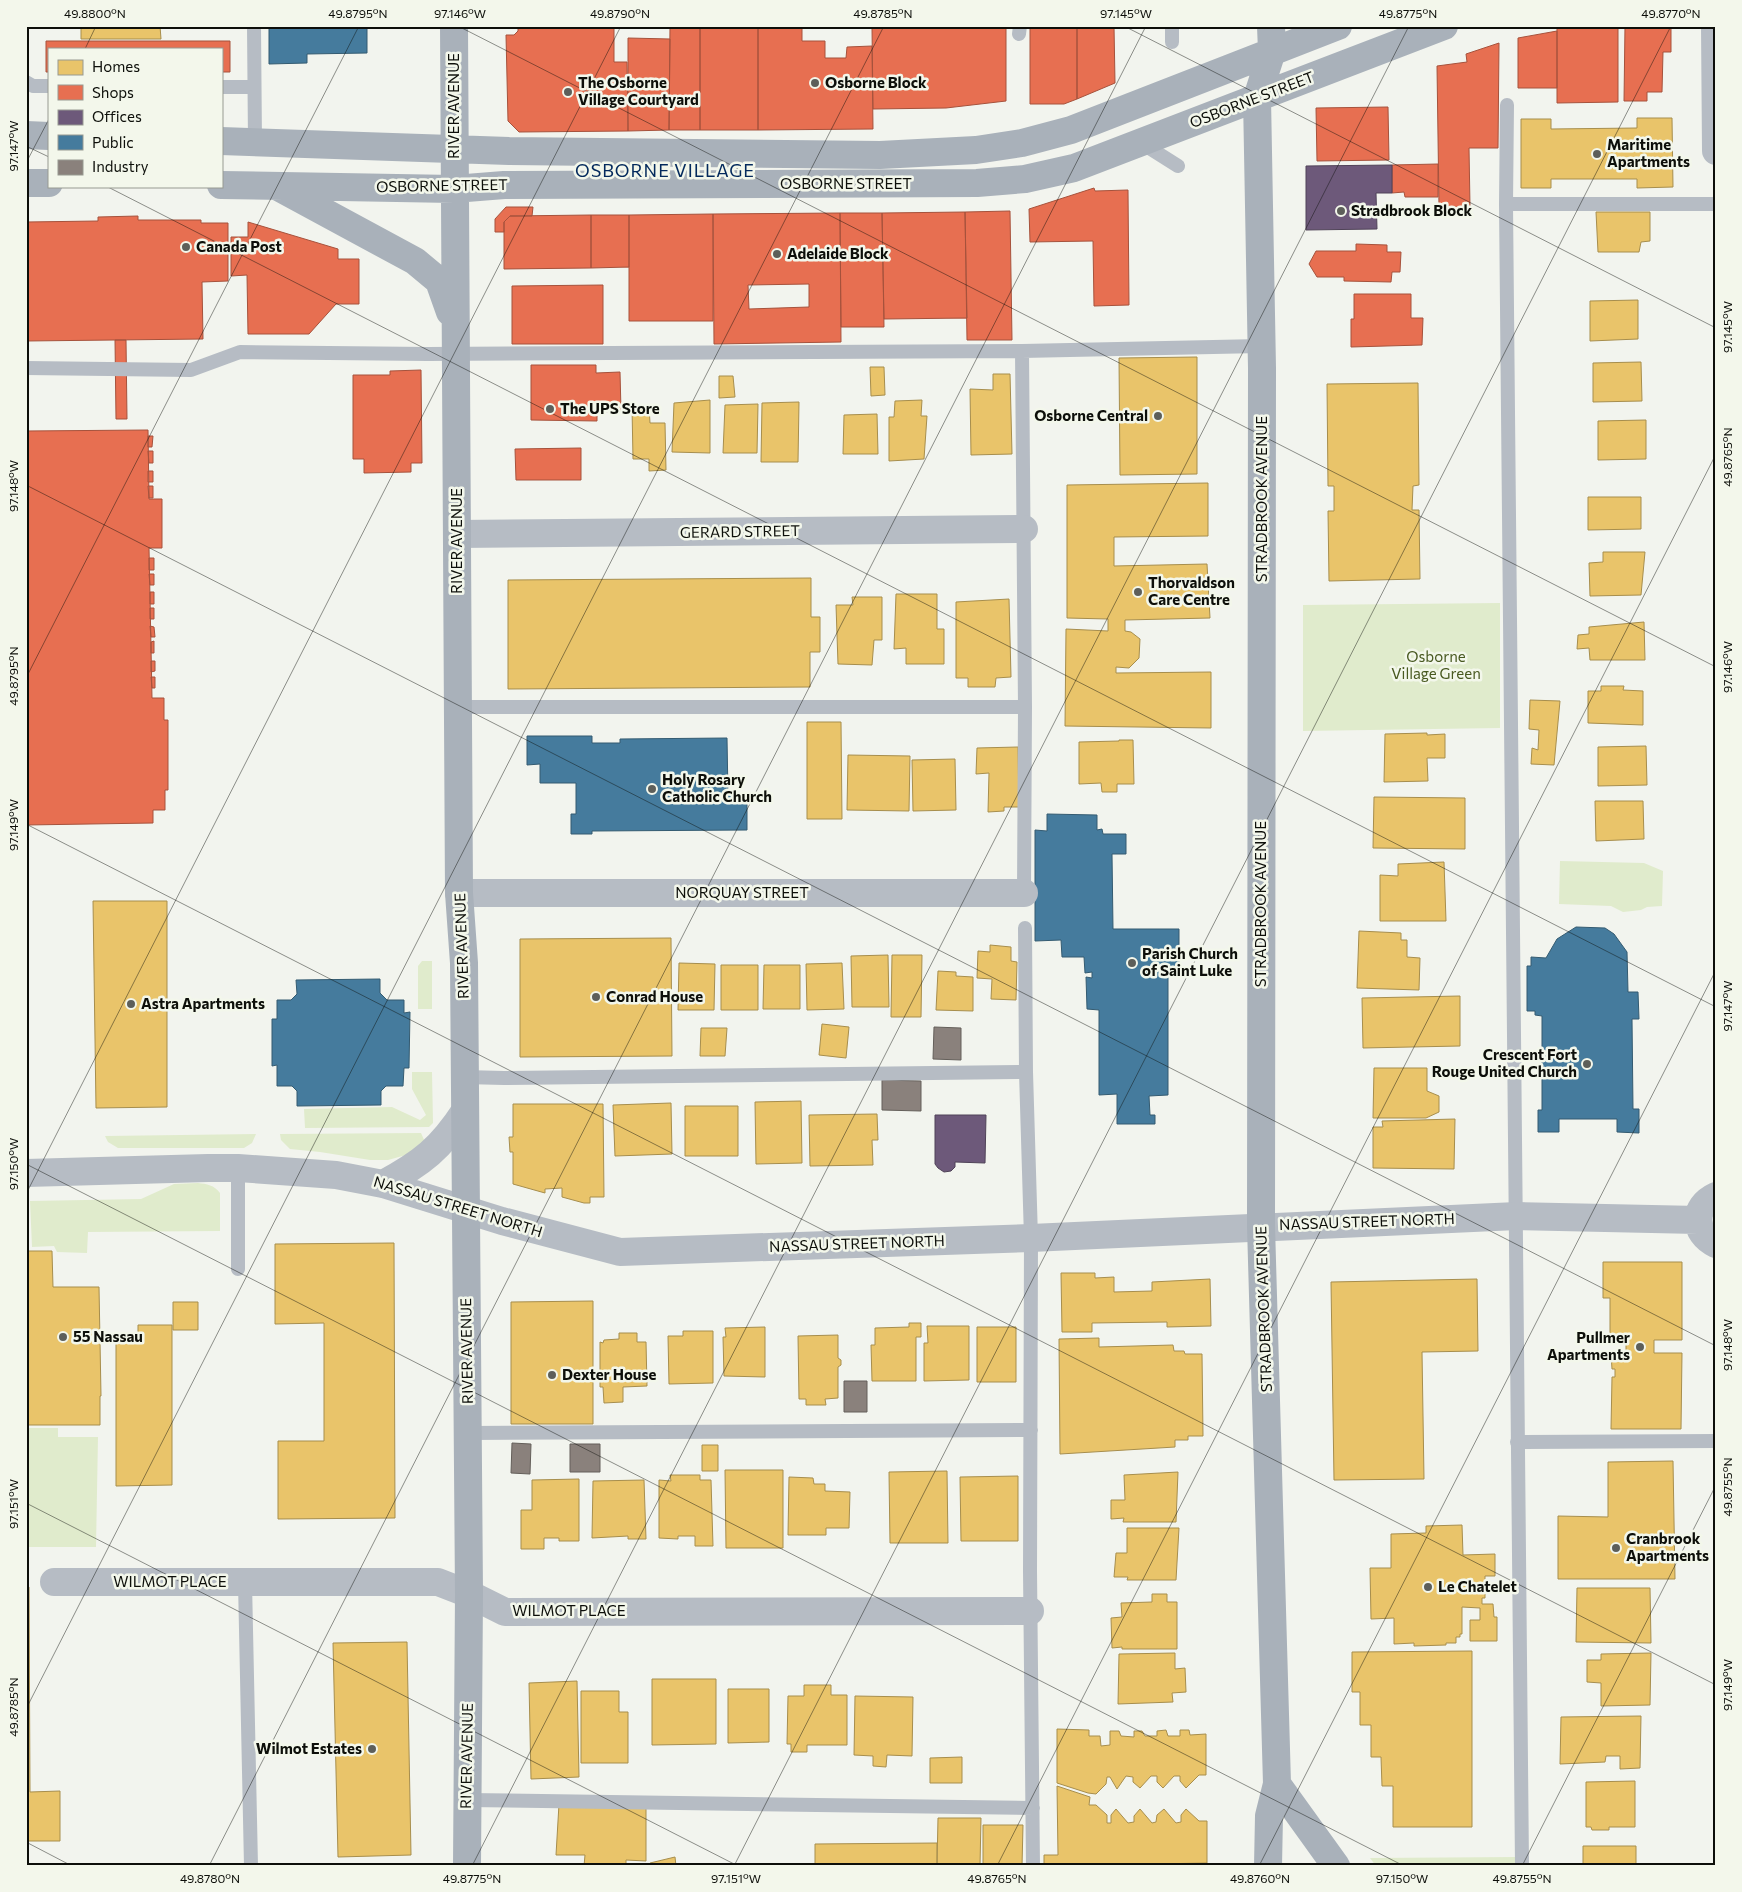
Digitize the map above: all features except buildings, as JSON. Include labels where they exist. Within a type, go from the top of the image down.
[{"type":"street","name":"RIVER AVENUE","points":[[454,26],[459,893],[464,963],[468,1433],[467,1866]]},
{"type":"street","name":"OSBORNE STREET","points":[[222,140],[255,143],[509,151],[880,155],[976,150],[1022,143],[1071,130],[1271,39],[1338,26]]},
{"type":"street","name":"OSBORNE STREET","points":[[222,185],[454,189],[504,185],[977,184],[1025,179],[1074,168],[1444,26]]},
{"type":"street","points":[[1714,26],[1716,151]]},
{"type":"street","name":"STRADBROOK AVENUE","points":[[1268,1866],[1269,1816],[1277,1784],[1262,1226],[1261,346],[1257,98],[1271,39]]},
{"type":"street","points":[[26,135],[48,136]]},
{"type":"street","points":[[26,183],[48,183]]},
{"type":"street","points":[[277,186],[415,261],[439,281],[455,325]]},
{"type":"street","name":"GERARD STREET","points":[[457,534],[1024,529]]},
{"type":"street","name":"NORQUAY STREET","points":[[459,893],[1024,893]]},
{"type":"street","points":[[383,1184],[409,1170],[432,1154],[450,1134],[465,1111]]},
{"type":"street","name":"NASSAU STREET NORTH","points":[[26,1173],[238,1168],[336,1175],[383,1184],[540,1232],[620,1252],[1031,1238],[1262,1226],[1517,1216],[1698,1220]]},
{"type":"street","points":[[1716,1196],[1703,1205],[1698,1220],[1702,1235],[1716,1244]]},
{"type":"street","name":"WILMOT PLACE","points":[[54,1582],[438,1582],[469,1594],[506,1612],[1030,1611]]},
{"type":"street","points":[[1277,1784],[1336,1866]]},
{"type":"lane","points":[[254,26],[255,143]]},
{"type":"lane","points":[[1172,26],[1172,42]]},
{"type":"lane","points":[[26,82],[33,86],[48,86]]},
{"type":"lane","points":[[222,87],[254,87]]},
{"type":"lane","points":[[1507,105],[1506,204],[1522,1866]]},
{"type":"lane","points":[[1140,142],[1178,166]]},
{"type":"lane","points":[[1506,204],[1716,204]]},
{"type":"lane","points":[[26,368],[191,370],[240,352],[455,354],[1022,351],[1261,346]]},
{"type":"lane","points":[[1022,351],[1025,707],[1024,893]]},
{"type":"lane","points":[[458,706],[1025,707]]},
{"type":"lane","points":[[1025,928],[1026,1072],[1031,1238],[1030,1611],[1033,1866]]},
{"type":"lane","points":[[464,1077],[1026,1072]]},
{"type":"lane","points":[[238,1168],[238,1269]]},
{"type":"lane","points":[[468,1433],[1031,1430]]},
{"type":"lane","points":[[1517,1442],[1716,1441]]},
{"type":"lane","points":[[245,1582],[251,1866]]},
{"type":"lane","points":[[466,1800],[1033,1808]]},
{"type":"green space","name":"Osborne Village Green","points":[[1500,603],[1500,728],[1303,731],[1303,605]]},
{"type":"green space","points":[[1560,861],[1644,863],[1663,871],[1662,906],[1623,912],[1611,906],[1559,904]]},
{"type":"green space","points":[[422,961],[432,961],[432,1009],[418,1009],[418,966]]},
{"type":"green space","points":[[412,1072],[432,1072],[433,1123],[429,1127],[305,1128],[304,1109],[392,1107],[420,1120],[426,1115],[412,1089]]},
{"type":"green space","points":[[421,1133],[425,1142],[406,1155],[388,1160],[370,1160],[290,1149],[281,1140],[280,1134]]},
{"type":"green space","points":[[256,1134],[252,1143],[244,1148],[118,1148],[108,1142],[105,1136]]},
{"type":"green space","points":[[198,1183],[210,1185],[220,1193],[220,1231],[88,1232],[87,1253],[57,1252],[54,1246],[32,1247],[30,1201],[141,1199],[174,1184]]},
{"type":"green space","points":[[26,1428],[58,1428],[58,1437],[98,1437],[96,1547],[26,1547]]},
{"type":"green space","points":[[1517,1857],[1517,1866],[1376,1866],[1370,1858]]},
{"type":"place","name":"Osborne Block","points":[[815,83]]},
{"type":"place","name":"The Osborne Village Courtyard","points":[[568,92]]},
{"type":"place","name":"Maritime Apartments","points":[[1597,154]]},
{"type":"place","name":"Stradbrook Block","points":[[1341,211]]},
{"type":"place","name":"Canada Post","points":[[186,247]]},
{"type":"place","name":"Adelaide Block","points":[[777,254]]},
{"type":"place","name":"The UPS Store","points":[[550,409]]},
{"type":"place","name":"Osborne Central","points":[[1158,416]]},
{"type":"place","name":"Thorvaldson Care Centre","points":[[1138,592]]},
{"type":"place","name":"Holy Rosary Catholic Church","points":[[652,789]]},
{"type":"place","name":"Parish Church of Saint Luke","points":[[1132,963]]},
{"type":"place","name":"Conrad House","points":[[596,997]]},
{"type":"place","name":"Astra Apartments","points":[[131,1004]]},
{"type":"place","name":"Crescent Fort Rouge United Church","points":[[1587,1064]]},
{"type":"place","name":"55 Nassau","points":[[63,1337]]},
{"type":"place","name":"Pullmer Apartments","points":[[1640,1347]]},
{"type":"place","name":"Dexter House","points":[[552,1375]]},
{"type":"place","name":"Cranbrook Apartments","points":[[1616,1548]]},
{"type":"place","name":"Le Chatelet","points":[[1428,1587]]},
{"type":"place","name":"Wilmot Estates","points":[[372,1749]]},
{"type":"district","name":"OSBORNE VILLAGE","points":[[665,171]]}]
